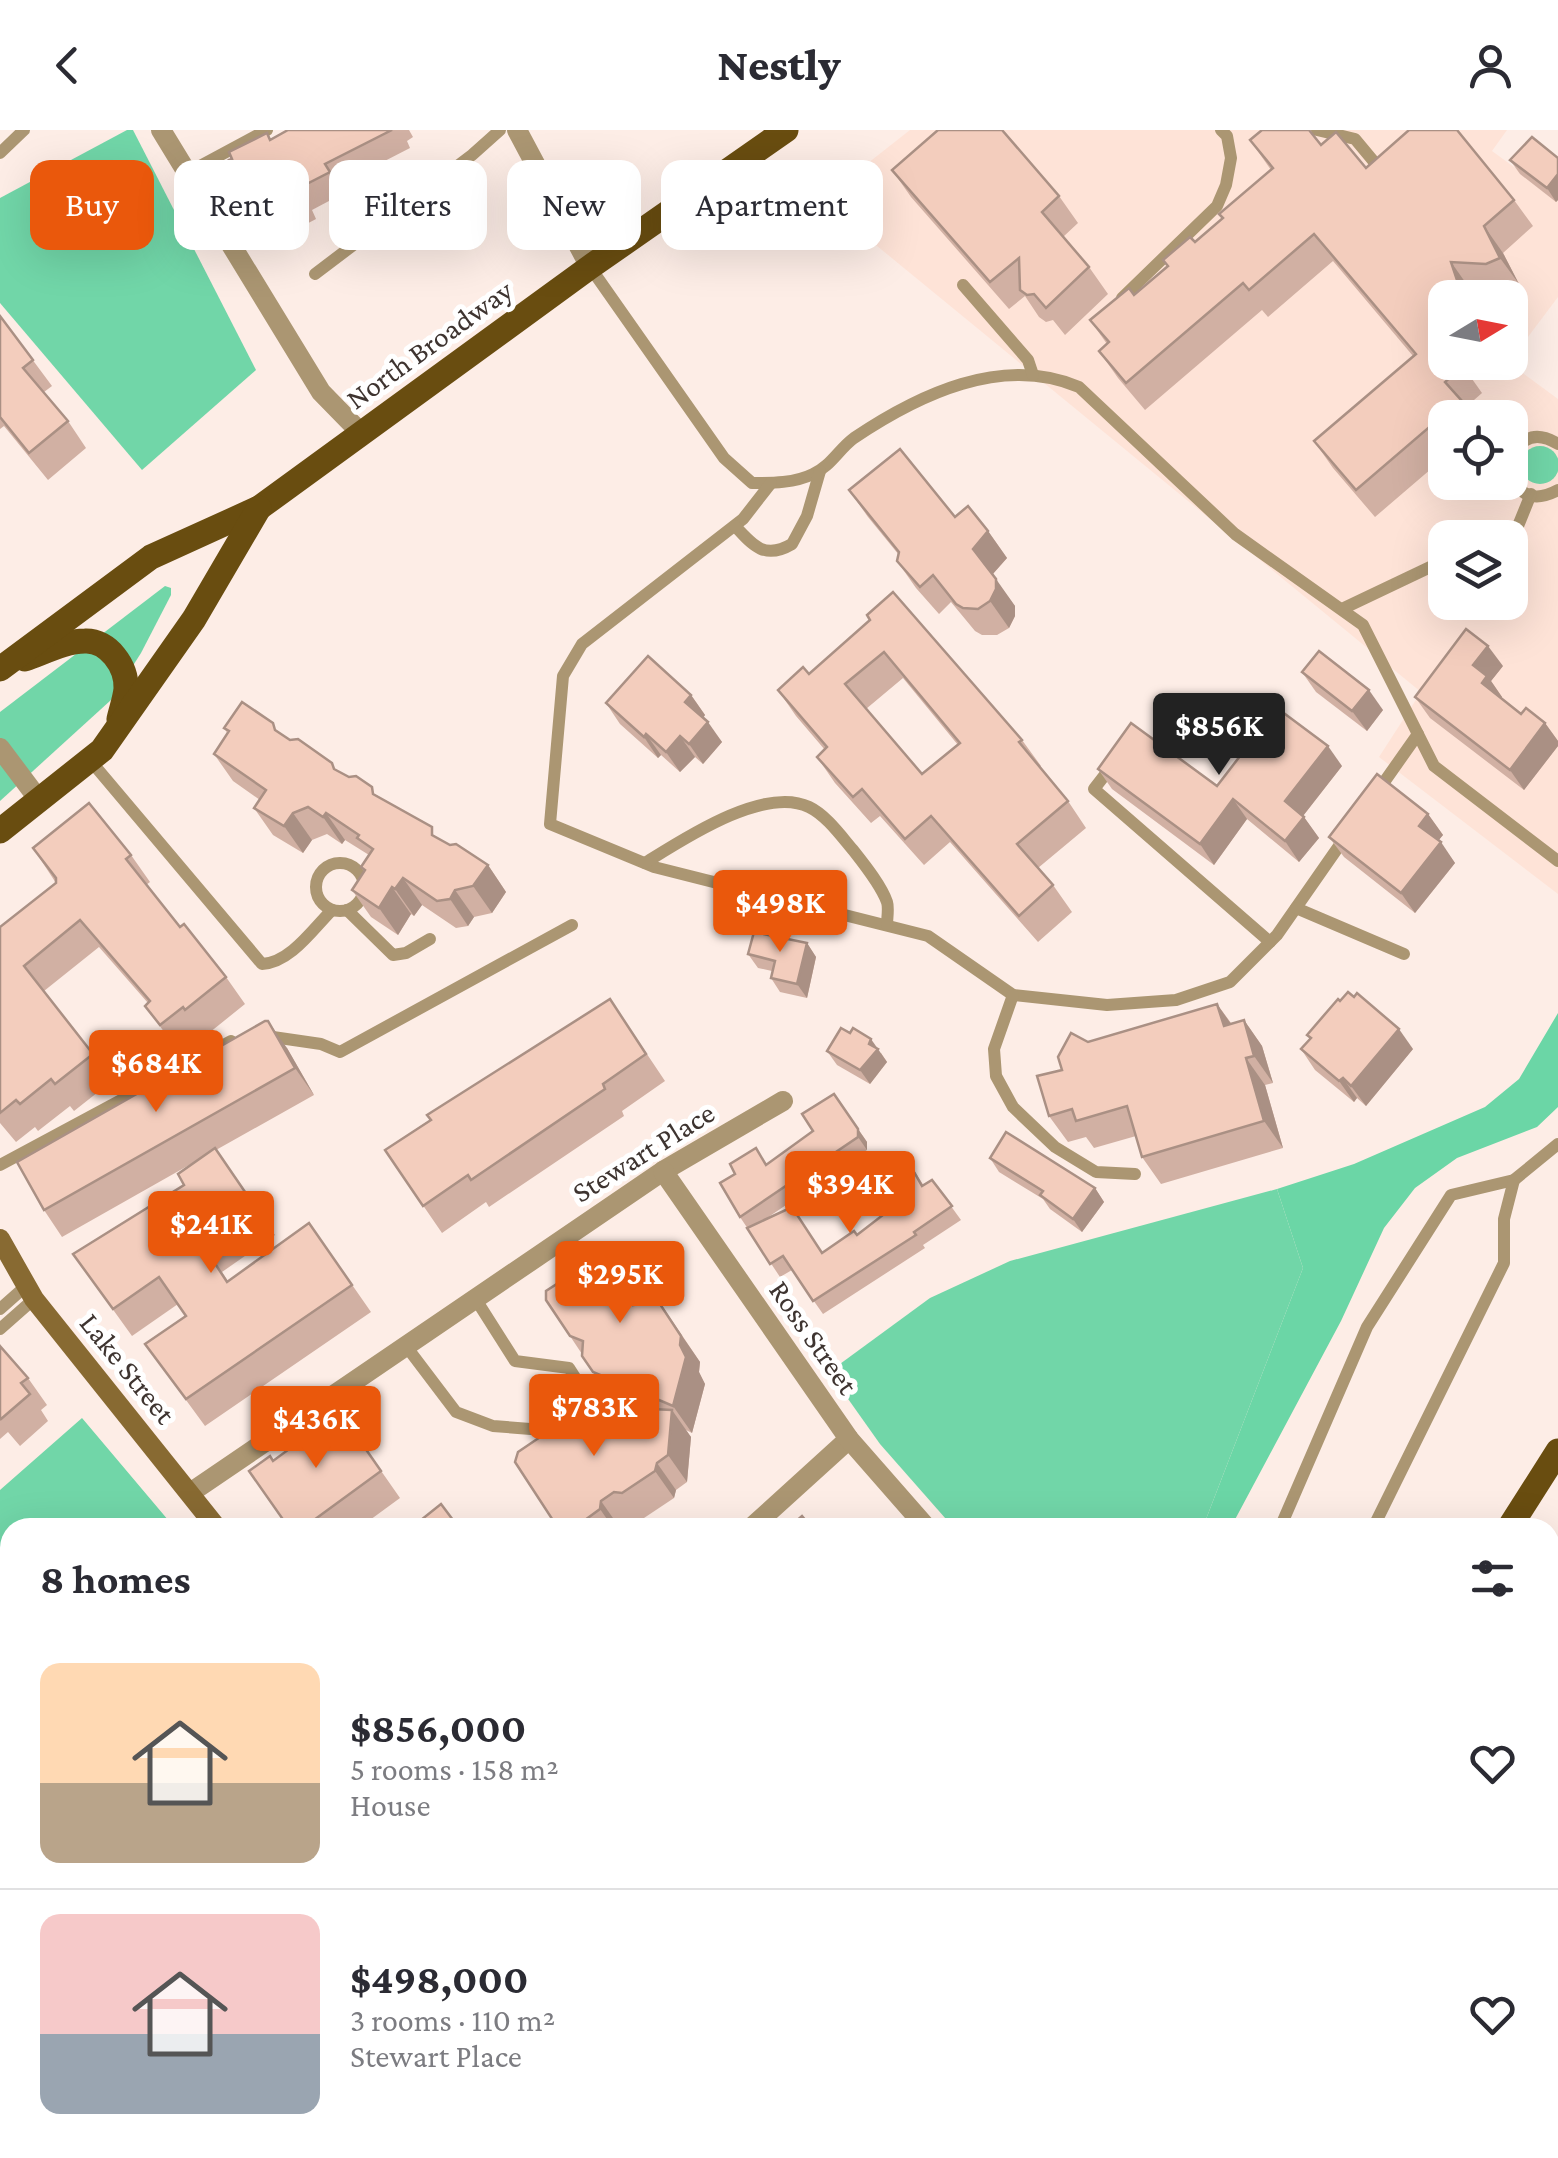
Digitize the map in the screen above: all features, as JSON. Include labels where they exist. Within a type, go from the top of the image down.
[{"type":"main road","name":"North Broadway","points":[[1,668],[151,556],[259,508],[786,130]]},
{"type":"main road","name":"North Broadway","points":[[0,832],[96,755],[194,619],[259,508]]},
{"type":"main road","points":[[1,668],[87,640],[103,644],[113,653],[126,687],[117,725],[96,755]]},
{"type":"main road","name":"Lake Street","points":[[0,1239],[30,1292],[210,1518]]},
{"type":"main road","points":[[1516,1518],[1558,1451]]},
{"type":"street","points":[[160,130],[180,160]]},
{"type":"street","points":[[517,130],[590,267]]},
{"type":"street","points":[[234,250],[320,392],[361,433]]},
{"type":"street","points":[[0,748],[39,800]]},
{"type":"street","name":"Stewart Place","points":[[190,1492],[663,1171],[783,1100]]},
{"type":"street","name":"Ross Street","points":[[663,1171],[849,1439],[918,1518]]},
{"type":"street","points":[[762,1518],[849,1439]]},
{"type":"lane","points":[[0,153],[24,130]]},
{"type":"lane","points":[[212,160],[268,130]]},
{"type":"lane","points":[[314,274],[500,130]]},
{"type":"lane","points":[[1122,298],[1217,206],[1231,158],[1223,130]]},
{"type":"lane","points":[[1317,130],[1355,139],[1376,163]]},
{"type":"lane","points":[[590,267],[724,458],[752,483],[810,476],[850,441],[934,394],[989,376],[1058,378],[1078,387],[1234,534],[1363,625],[1441,772],[1558,861]]},
{"type":"lane","points":[[963,285],[1028,360],[1033,375]]},
{"type":"lane","points":[[1558,444],[1546,438],[1526,441],[1513,455],[1510,465],[1516,484],[1531,494],[1548,496],[1558,490]]},
{"type":"lane","points":[[735,526],[756,550],[769,553],[792,544],[807,516],[820,471]]},
{"type":"lane","points":[[771,483],[735,526],[582,644],[563,676],[550,824],[645,863],[928,936],[1013,996],[1107,1005],[1176,1000],[1230,982],[1270,942],[1352,829]]},
{"type":"lane","points":[[1520,520],[1531,494]]},
{"type":"lane","points":[[1342,609],[1428,568]]},
{"type":"lane","points":[[1362,813],[1418,734]]},
{"type":"lane","points":[[1130,746],[1094,789],[1270,942]]},
{"type":"lane","points":[[96,755],[262,964],[272,964],[284,957],[340,910],[393,955],[406,953],[430,939]]},
{"type":"lane","points":[[645,863],[693,833],[750,808],[781,802],[808,806],[838,832],[861,860],[888,903],[886,925]]},
{"type":"lane","points":[[1296,908],[1404,954]]},
{"type":"lane","points":[[0,1165],[236,1039],[266,1036],[321,1044],[340,1052],[572,925]]},
{"type":"lane","points":[[1013,996],[994,1050],[996,1076],[1012,1107],[1055,1147],[1096,1172],[1136,1174]]},
{"type":"lane","points":[[1284,1518],[1368,1327],[1452,1195],[1514,1180],[1558,1144]]},
{"type":"lane","points":[[1378,1518],[1504,1263],[1504,1219],[1514,1180]]},
{"type":"lane","points":[[0,1309],[30,1292]]},
{"type":"lane","points":[[0,1329],[30,1292]]},
{"type":"lane","points":[[406,1346],[456,1412],[493,1426],[540,1430],[556,1430],[580,1421],[584,1390],[569,1368],[514,1361],[475,1298]]},
{"type":"shaded area","points":[[910,130],[1507,130],[1492,151],[1558,199],[1558,297],[1528,337],[1528,280],[1428,280],[1428,380],[1528,380],[1528,377],[1558,399],[1558,894],[1379,757],[1421,692],[882,250],[883,160],[872,160]]},
{"type":"green space","points":[[133,130],[148,160],[71,160]]},
{"type":"green space","points":[[154,171],[174,210],[174,250],[194,250],[256,370],[142,470],[0,303],[0,198],[30,182],[30,250],[154,250]]},
{"type":"green space","points":[[1540,446],[1557,458],[1559,465],[1553,478],[1540,484],[1528,479],[1528,451]]},
{"type":"green space","points":[[165,586],[171,588],[171,595],[111,700],[0,801],[0,712]]},
{"type":"green space","points":[[1558,1013],[1558,1107],[1537,1127],[1457,1158],[1415,1188],[1384,1228],[1341,1321],[1236,1518],[1206,1518],[1303,1268],[1277,1189],[1354,1164],[1485,1107],[1519,1079]]},
{"type":"green space","points":[[1277,1189],[1303,1268],[1206,1518],[945,1518],[880,1444],[829,1372],[930,1298],[1010,1261]]},
{"type":"green space","points":[[82,1418],[166,1518],[0,1518],[0,1490]]},
{"type":"building","points":[[288,130],[392,130],[329,160],[325,164],[329,173],[309,183],[309,160],[229,160],[229,152],[267,133],[270,140]]},
{"type":"building","points":[[938,130],[1002,130],[1059,196],[1042,212],[1089,267],[1046,308],[1034,294],[1020,290],[1019,258],[990,282],[892,170]]},
{"type":"building","points":[[1262,130],[1309,130],[1321,145],[1336,132],[1366,168],[1409,130],[1457,130],[1514,200],[1484,226],[1500,258],[1486,264],[1451,262],[1457,280],[1428,280],[1428,380],[1447,380],[1461,400],[1428,400],[1428,428],[1356,490],[1314,441],[1416,354],[1314,234],[1249,290],[1243,283],[1126,383],[1099,351],[1109,342],[1090,320],[1129,288],[1134,295],[1168,266],[1163,260],[1190,237],[1195,242],[1223,218],[1219,214],[1273,168],[1250,140]]},
{"type":"building","points":[[1532,137],[1558,158],[1558,174],[1547,188],[1510,160]]},
{"type":"building","points":[[0,316],[33,360],[23,368],[68,421],[29,453],[0,417]]},
{"type":"building","points":[[900,449],[955,517],[968,506],[988,531],[973,549],[996,579],[996,589],[990,601],[978,609],[956,604],[933,575],[920,587],[897,561],[899,552],[849,490]]},
{"type":"building","points":[[893,592],[1022,740],[1019,742],[1068,801],[1017,844],[1053,885],[1019,916],[931,816],[905,839],[862,789],[853,797],[817,757],[827,747],[778,690],[803,667],[809,674],[870,620],[867,615]],"holes":[[[884,652],[960,743],[922,774],[845,684]]]},
{"type":"building","points":[[1466,629],[1488,646],[1473,665],[1487,676],[1482,683],[1521,714],[1526,708],[1545,723],[1510,770],[1415,697]]},
{"type":"building","points":[[1319,651],[1369,690],[1352,711],[1302,672]]},
{"type":"building","points":[[648,656],[691,695],[685,702],[708,722],[689,744],[680,736],[666,752],[606,703]]},
{"type":"building","points":[[242,702],[273,723],[275,730],[290,740],[298,739],[332,763],[334,769],[349,777],[356,776],[372,787],[373,794],[432,827],[432,835],[450,845],[456,844],[488,865],[473,886],[455,890],[450,899],[437,901],[403,878],[379,908],[352,890],[373,849],[357,838],[359,835],[326,813],[323,817],[308,807],[293,813],[284,826],[254,808],[266,790],[214,754],[229,731],[224,728]]},
{"type":"building","points":[[1277,708],[1328,746],[1285,801],[1304,817],[1285,841],[1233,799],[1200,844],[1098,769],[1131,723],[1217,786]]},
{"type":"building","points":[[1377,774],[1428,814],[1419,826],[1441,842],[1401,893],[1329,837]]},
{"type":"building","points":[[89,803],[131,855],[126,859],[226,977],[160,1025],[145,1006],[150,1001],[80,920],[24,966],[93,1054],[55,1084],[51,1079],[20,1104],[16,1100],[0,1113],[0,927],[56,883],[33,848]]},
{"type":"building","points":[[754,932],[807,943],[797,984],[771,978],[775,961],[748,954]]},
{"type":"building","points":[[1348,992],[1354,997],[1357,993],[1399,1029],[1351,1086],[1343,1078],[1339,1081],[1301,1049],[1311,1038],[1307,1035]]},
{"type":"building","points":[[610,999],[646,1054],[603,1084],[605,1089],[471,1180],[468,1175],[423,1206],[385,1150],[431,1120],[427,1115]]},
{"type":"building","points":[[1217,1004],[1224,1026],[1244,1020],[1254,1056],[1246,1058],[1264,1121],[1142,1157],[1127,1106],[1076,1121],[1072,1109],[1049,1116],[1037,1076],[1062,1070],[1058,1057],[1071,1033],[1088,1042]]},
{"type":"building","points":[[265,1021],[295,1068],[44,1210],[17,1162]]},
{"type":"building","points":[[841,1028],[850,1033],[853,1028],[871,1039],[869,1044],[878,1049],[860,1070],[827,1051]]},
{"type":"building","points":[[834,1094],[858,1129],[858,1137],[740,1217],[720,1183],[735,1174],[730,1164],[756,1148],[766,1165],[813,1131],[802,1114]]},
{"type":"building","points":[[1006,1132],[1095,1188],[1073,1219],[1040,1195],[1043,1191],[990,1158]]},
{"type":"building","points":[[215,1148],[256,1208],[203,1245],[227,1282],[309,1223],[352,1285],[186,1399],[145,1344],[186,1316],[159,1277],[113,1309],[73,1254],[184,1185],[178,1174]]},
{"type":"building","points":[[905,1156],[922,1186],[932,1180],[952,1206],[914,1232],[916,1235],[813,1301],[783,1256],[770,1264],[747,1228],[792,1207],[822,1253],[854,1231],[857,1235],[905,1198],[887,1165]]},
{"type":"building","points":[[620,1243],[644,1281],[634,1305],[658,1301],[681,1336],[680,1345],[686,1357],[673,1406],[593,1372],[582,1356],[583,1341],[570,1336],[546,1300],[546,1291]]},
{"type":"building","points":[[0,1346],[28,1378],[21,1383],[30,1394],[1,1419],[0,1417]]},
{"type":"building","points":[[335,1405],[381,1471],[317,1518],[282,1518],[249,1471],[270,1456],[273,1461],[315,1430],[311,1423]]},
{"type":"building","points":[[586,1406],[672,1410],[668,1455],[657,1463],[655,1471],[622,1493],[614,1492],[601,1501],[600,1509],[588,1518],[551,1518],[515,1462],[518,1452]]},
{"type":"building","points":[[441,1504],[452,1518],[424,1518]]}]
